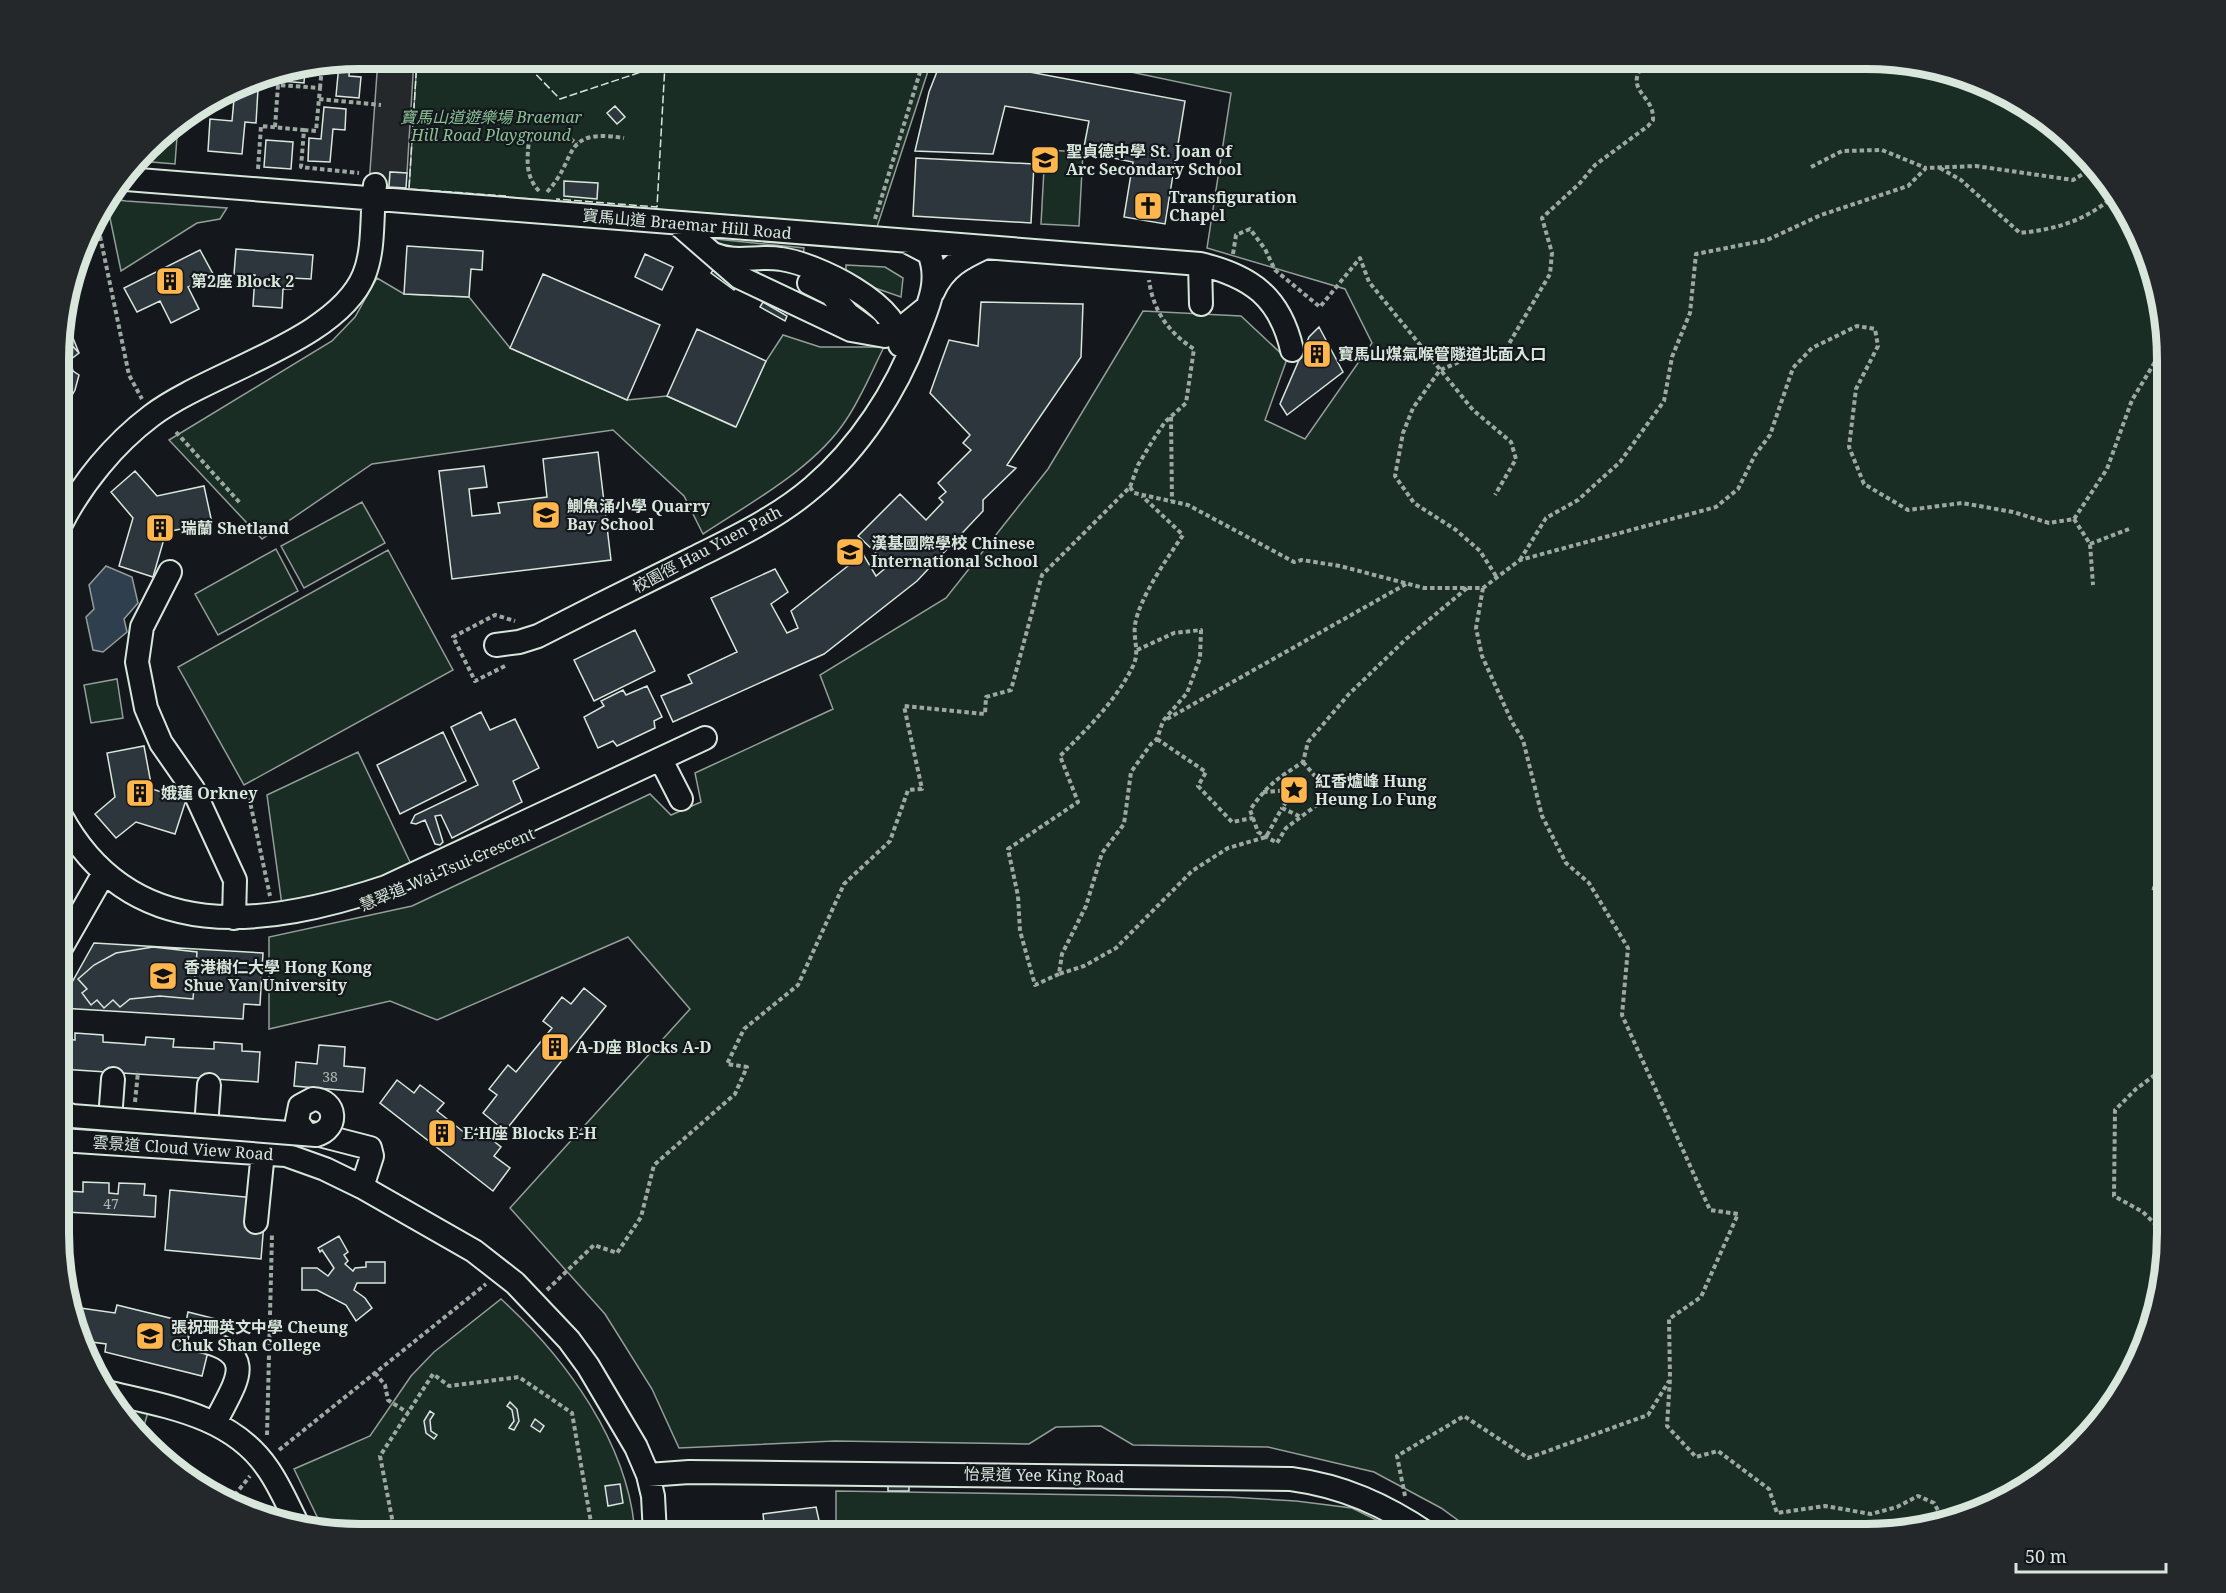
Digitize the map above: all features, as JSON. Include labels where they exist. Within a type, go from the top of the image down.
[{"type":"street","name":"寶馬山道 Braemar Hill Road","points":[[132,179],[373,186],[678,224],[988,246],[1200,264],[1239,271]]},
{"type":"street","points":[[69,509],[87,481],[120,443],[151,416],[203,384],[314,329],[336,314],[356,291],[364,274],[369,256],[373,186]]},
{"type":"street","points":[[678,224],[739,277],[862,334],[892,333],[930,300],[934,264],[929,253],[920,246],[899,239]]},
{"type":"street","name":"校園徑 Hau Yuen Path","points":[[496,645],[538,636],[771,517],[813,488],[834,467],[868,425],[896,382],[939,280],[953,265],[988,246]]},
{"type":"street","points":[[712,254],[738,260],[758,259],[831,294],[848,314],[865,327],[892,333],[900,342],[896,382]]},
{"type":"street","points":[[1200,264],[1201,304]]},
{"type":"street","points":[[1239,271],[1275,305],[1287,325],[1292,350]]},
{"type":"street","points":[[170,572],[142,627],[137,662],[146,708],[161,743],[193,789],[235,880],[234,918]]},
{"type":"street","name":"慧翠道 Wai Tsui Crescent","points":[[69,828],[85,852],[104,873],[133,893],[168,910],[191,915],[234,918],[300,911],[386,887],[705,738]]},
{"type":"street","points":[[661,760],[681,799]]},
{"type":"street","points":[[69,934],[104,873]]},
{"type":"street","points":[[110,1119],[113,1079]]},
{"type":"street","points":[[206,1127],[209,1085]]},
{"type":"street","points":[[69,1115],[206,1127],[320,1134],[327,1131],[333,1120],[332,1110],[325,1102],[309,1100],[300,1106],[297,1121],[304,1131],[370,1148],[372,1156],[362,1187]]},
{"type":"street","name":"雲景道 Cloud View Road","points":[[69,1140],[262,1152],[296,1158],[362,1187],[444,1232],[502,1271],[515,1283],[569,1340],[588,1366],[632,1439],[648,1475],[653,1496],[654,1524]]},
{"type":"street","points":[[262,1152],[264,1223]]},
{"type":"street","points":[[200,1340],[229,1349],[237,1363],[236,1380],[215,1423]]},
{"type":"street","points":[[118,1395],[188,1412],[215,1423],[244,1442],[267,1467],[285,1514]]},
{"type":"street","name":"怡景道 Yee King Road","points":[[648,1475],[689,1472],[781,1481],[1292,1479],[1332,1486],[1373,1501],[1411,1524]]},
{"type":"path","points":[[872,229],[881,192],[921,69]]},
{"type":"path","points":[[1496,576],[1480,551],[1456,530],[1414,503],[1395,476],[1403,433],[1413,408],[1440,370],[1507,347],[1550,274],[1552,253],[1542,218],[1580,183],[1594,165],[1653,120],[1652,111],[1636,84],[1641,69]]},
{"type":"path","points":[[257,173],[261,126],[316,131],[322,71]]},
{"type":"path","points":[[275,128],[278,85],[320,88]]},
{"type":"path","points":[[319,99],[381,105]]},
{"type":"path","points":[[304,130],[301,167],[373,186]]},
{"type":"path","points":[[577,144],[564,134],[529,140],[527,158],[530,181],[544,196],[561,177],[566,157],[583,138],[603,135],[624,138]]},
{"type":"path","points":[[1811,167],[1842,151],[1882,150],[1926,168],[1976,166],[2073,180],[2088,171]]},
{"type":"path","points":[[1520,560],[1546,518],[1578,500],[1620,462],[1664,401],[1672,357],[1690,313],[1696,254],[1767,240],[1821,215],[1908,186],[1926,168]]},
{"type":"path","points":[[1940,168],[1961,180],[2020,233],[2048,230],[2096,212],[2109,200]]},
{"type":"path","points":[[1239,271],[1236,235],[1250,229],[1265,249],[1275,270],[1320,307],[1360,258],[1369,282],[1440,370],[1473,410],[1511,442],[1516,459],[1495,495]]},
{"type":"path","points":[[99,231],[129,375],[140,396]]},
{"type":"path","points":[[550,1297],[545,1292],[594,1245],[616,1253],[640,1218],[654,1164],[735,1094],[747,1067],[727,1064],[744,1029],[798,985],[844,884],[890,841],[908,790],[922,789],[904,706],[986,714],[986,697],[1011,690],[1042,575],[1130,487],[1138,465],[1171,416],[1186,403],[1194,349],[1175,337],[1166,326],[1151,295],[1149,273]]},
{"type":"path","points":[[1940,1514],[1934,1503],[1918,1496],[1897,1507],[1871,1514],[1825,1506],[1777,1513],[1769,1489],[1742,1466],[1718,1451],[1696,1457],[1667,1426],[1670,1378],[1669,1319],[1701,1298],[1738,1214],[1710,1210],[1622,1015],[1628,948],[1589,883],[1566,863],[1542,816],[1523,740],[1512,722],[1482,656],[1476,627],[1483,588],[1520,560],[1716,507],[1737,489],[1755,454],[1770,435],[1793,368],[1812,348],[1857,326],[1875,329],[1878,346],[1856,389],[1849,447],[1864,484],[1908,510],[1962,503],[2013,512],[2049,523],[2074,519],[2107,469],[2132,400],[2157,359]]},
{"type":"path","points":[[1171,416],[1172,501]]},
{"type":"path","points":[[176,432],[240,503]]},
{"type":"path","points":[[1130,487],[1134,493],[1188,505],[1294,562],[1340,566],[1424,588],[1483,588]]},
{"type":"path","points":[[1141,495],[1183,535],[1154,577],[1135,625],[1137,650],[1134,665],[1099,716],[1060,756],[1078,802],[1008,849],[1018,897],[1020,931],[1035,985],[1084,966],[1116,948],[1192,871],[1228,848],[1266,837],[1294,790],[1263,792]]},
{"type":"path","points":[[2074,519],[2090,544],[2093,585]]},
{"type":"path","points":[[2090,544],[2128,530]]},
{"type":"path","points":[[1164,721],[1407,584]]},
{"type":"path","points":[[1303,762],[1324,788],[1321,802],[1287,828],[1277,843],[1258,832],[1250,810],[1268,785],[1303,762],[1308,742],[1348,694],[1406,639],[1468,587]]},
{"type":"path","points":[[1059,974],[1062,954],[1086,906],[1102,853],[1124,824],[1131,772],[1150,744],[1157,739],[1164,721],[1186,693],[1200,658],[1201,630],[1174,633],[1137,650]]},
{"type":"path","points":[[1157,739],[1206,771],[1198,786],[1232,822],[1253,818]]},
{"type":"path","points":[[249,797],[270,897]]},
{"type":"path","points":[[1282,808],[1301,817]]},
{"type":"path","points":[[2152,888],[2157,889]]},
{"type":"path","points":[[136,1097],[138,1072]]},
{"type":"path","points":[[2157,1073],[2136,1089],[2115,1110],[2114,1196],[2143,1212],[2157,1226]]},
{"type":"path","points":[[264,1223],[266,1444]]},
{"type":"path","points":[[274,1454],[491,1280]]},
{"type":"path","points":[[375,1373],[385,1384],[388,1400],[408,1413]]},
{"type":"path","points":[[392,1524],[380,1456],[433,1374],[449,1386],[519,1377],[572,1413],[591,1524]]},
{"type":"path","points":[[1406,1496],[1397,1456],[1464,1416],[1528,1458],[1648,1415],[1670,1378]]},
{"type":"path","points":[[234,1495],[256,1468]]},
{"type":"green space","name":"寶馬山道遊樂場 Braemar Hill Road Playground","points":[[416,69],[929,69],[877,227],[409,189]]},
{"type":"green space","points":[[1117,69],[1866,69],[1904,71],[1960,84],[1995,99],[2028,118],[2072,154],[2097,183],[2118,214],[2142,266],[2155,322],[2157,360],[2157,1233],[2155,1271],[2142,1327],[2127,1362],[2108,1395],[2072,1439],[2043,1464],[2012,1485],[1960,1509],[1904,1522],[1866,1524],[1463,1524],[1441,1508],[1374,1472],[1268,1447],[1133,1445],[1101,1426],[1056,1427],[1029,1444],[835,1441],[679,1448],[652,1389],[605,1314],[510,1208],[690,1009],[628,937],[437,1020],[390,1001],[269,1029],[269,937],[412,906],[650,794],[671,815],[701,802],[695,773],[833,709],[820,675],[946,598],[1048,469],[1143,311],[1241,316],[1287,359],[1265,420],[1305,439],[1372,343],[1345,289],[1207,248],[1231,93]]},
{"type":"green space","points":[[177,134],[175,164],[147,162]]},
{"type":"green space","points":[[1045,150],[1083,152],[1079,226],[1041,224]]},
{"type":"green space","points":[[117,200],[227,208],[220,219],[197,223],[121,271],[110,210]]},
{"type":"green space","points":[[706,238],[804,248],[803,259],[722,251]]},
{"type":"green space","points":[[846,265],[885,267],[903,278],[901,297],[846,278]]},
{"type":"green space","points":[[377,278],[404,294],[469,297],[510,348],[627,400],[667,396],[735,427],[766,361],[783,335],[820,347],[884,347],[846,420],[817,454],[761,497],[703,534],[684,496],[613,430],[372,464],[262,539],[169,440],[332,341],[355,317]]},
{"type":"green space","points":[[362,502],[385,543],[304,588],[281,546]]},
{"type":"green space","points":[[276,549],[298,591],[218,635],[195,594]]},
{"type":"green space","points":[[388,550],[453,670],[244,785],[178,667]]},
{"type":"green space","points":[[117,679],[123,718],[91,723],[84,685]]},
{"type":"green space","points":[[358,752],[411,864],[350,890],[282,905],[267,795]]},
{"type":"green space","points":[[501,1299],[549,1348],[590,1405],[621,1468],[634,1524],[360,1524],[319,1521],[294,1469],[370,1436],[411,1376],[434,1352]]},
{"type":"green space","points":[[127,1407],[148,1412],[144,1428]]},
{"type":"green space","points":[[836,1491],[1229,1497],[1296,1501],[1352,1508],[1385,1524],[836,1524]]},
{"type":"shaded area","points":[[377,69],[413,69],[407,173],[390,172],[389,187],[369,185]]},
{"type":"water","points":[[106,566],[132,577],[138,603],[124,619],[127,632],[103,652],[93,650],[86,617],[94,609],[89,585]]},
{"type":"building","points":[[938,69],[1013,69],[1185,101],[1165,224],[1124,217],[1133,162],[1083,152],[1089,121],[1005,106],[993,154],[915,151],[929,92]]},
{"type":"building","points":[[338,70],[349,70],[349,76],[361,77],[359,98],[336,96]]},
{"type":"building","points":[[305,75],[304,83],[282,80]]},
{"type":"building","points":[[258,89],[256,123],[245,122],[242,154],[208,151],[210,119],[232,121],[234,98]]},
{"type":"building","points":[[615,106],[625,117],[617,124],[607,113]]},
{"type":"building","points":[[324,107],[346,109],[345,130],[333,129],[330,162],[308,161],[309,138],[321,139]]},
{"type":"building","points":[[266,140],[293,142],[291,169],[264,167]]},
{"type":"building","points":[[916,158],[1034,164],[1031,223],[913,216]]},
{"type":"building","points":[[390,172],[407,173],[406,188],[389,187]]},
{"type":"building","points":[[564,181],[598,183],[597,199],[564,196]]},
{"type":"building","points":[[407,246],[483,251],[482,270],[471,269],[469,297],[404,294]]},
{"type":"building","points":[[236,249],[313,255],[311,279],[291,278],[291,289],[283,289],[282,308],[253,306],[255,275],[234,274]]},
{"type":"building","name":"第2座 Block 2","points":[[200,250],[213,274],[188,287],[199,309],[171,323],[160,301],[137,312],[124,288]]},
{"type":"building","points":[[645,254],[673,267],[662,290],[635,277]]},
{"type":"building","points":[[713,270],[736,287],[734,290],[711,273]]},
{"type":"building","points":[[543,274],[660,325],[627,400],[510,348]]},
{"type":"building","points":[[763,302],[787,316],[785,321],[760,307]]},
{"type":"building","points":[[981,302],[1083,304],[1081,357],[1007,465],[1016,468],[983,500],[983,511],[917,581],[824,654],[673,722],[661,696],[692,683],[688,675],[737,652],[711,598],[775,569],[788,592],[771,604],[787,633],[798,628],[791,611],[863,554],[876,576],[889,565],[858,536],[900,494],[926,520],[943,502],[939,498],[946,492],[938,483],[971,450],[963,443],[970,435],[930,393],[949,340],[978,346]]},
{"type":"building","name":"寶馬山煤氣喉管隧道北面入口","points":[[1319,327],[1343,372],[1287,415],[1280,404],[1309,337]]},
{"type":"building","points":[[697,329],[766,361],[736,427],[667,396]]},
{"type":"building","points":[[70,337],[79,353],[70,360],[73,371],[79,375],[69,401]]},
{"type":"building","points":[[70,343],[79,353],[70,360],[73,371],[79,375],[69,401]]},
{"type":"building","points":[[598,452],[611,560],[452,579],[439,471],[484,466],[487,487],[469,489],[472,516],[500,513],[498,503],[547,497],[543,459]]},
{"type":"building","name":"瑞蘭 Shetland","points":[[135,471],[157,496],[204,486],[212,523],[166,532],[153,577],[119,566],[133,518],[111,492]]},
{"type":"building","points":[[635,630],[655,671],[594,701],[574,660]]},
{"type":"building","points":[[647,686],[662,717],[654,721],[655,728],[617,746],[613,741],[598,748],[584,717],[604,706],[601,701],[623,690],[626,695]]},
{"type":"building","points":[[481,712],[490,730],[515,719],[539,768],[513,781],[522,802],[452,838],[441,815],[435,816],[443,842],[440,845],[435,844],[425,820],[416,824],[411,823],[415,815],[478,785],[451,727]]},
{"type":"building","points":[[443,732],[466,781],[400,814],[377,765]]},
{"type":"building","name":"娥蓮 Orkney","points":[[144,746],[152,789],[186,800],[175,834],[136,822],[116,838],[95,814],[115,797],[107,753]]},
{"type":"building","points":[[94,943],[263,953],[260,1005],[244,1004],[243,1019],[69,1008],[69,988]]},
{"type":"building","points":[[153,947],[197,952],[193,999],[160,996],[130,999],[120,1007],[113,1000],[104,1008],[97,1000],[91,1005],[82,993],[87,989],[78,979],[94,965],[116,953]]},
{"type":"building","name":"A-D座 Blocks A-D","points":[[584,988],[606,1006],[505,1131],[483,1113],[497,1095],[489,1089],[508,1065],[516,1072],[552,1028],[543,1021],[562,997],[571,1004]]},
{"type":"building","points":[[75,1033],[103,1035],[103,1042],[145,1045],[146,1037],[174,1039],[173,1047],[214,1049],[214,1042],[242,1044],[242,1051],[260,1052],[258,1082],[69,1070],[69,1040],[75,1040]]},
{"type":"building","points":[[319,1045],[345,1047],[344,1066],[365,1068],[363,1092],[294,1086],[296,1062],[317,1064]]},
{"type":"building","name":"E-H座 Blocks E-H","points":[[397,1080],[414,1093],[420,1085],[444,1103],[437,1111],[470,1137],[477,1128],[501,1147],[494,1156],[510,1168],[493,1191],[380,1103]]},
{"type":"building","points":[[83,1182],[109,1183],[109,1193],[118,1194],[119,1183],[145,1184],[144,1195],[156,1196],[155,1217],[69,1212],[69,1191],[83,1192]]},
{"type":"building","points":[[170,1190],[266,1199],[261,1259],[165,1250]]},
{"type":"building","points":[[339,1236],[348,1252],[344,1255],[348,1261],[345,1264],[353,1271],[355,1268],[366,1267],[366,1262],[385,1262],[385,1283],[357,1283],[354,1290],[365,1298],[372,1308],[356,1321],[346,1305],[317,1290],[302,1290],[302,1268],[317,1268],[328,1276],[334,1268],[322,1250],[320,1252],[318,1248]]},
{"type":"building","name":"張祝珊英文中學 Cheung Chuk Shan College","points":[[117,1305],[186,1322],[188,1312],[216,1319],[202,1376],[105,1352],[106,1344],[90,1342],[79,1308],[115,1313]]},
{"type":"building","points":[[510,1402],[517,1409],[519,1421],[514,1430],[509,1428],[514,1421],[512,1410],[507,1406]]},
{"type":"building","points":[[430,1411],[434,1414],[430,1420],[431,1431],[437,1435],[434,1439],[426,1433],[424,1421]]},
{"type":"building","points":[[535,1419],[544,1426],[540,1432],[531,1426]]},
{"type":"building","points":[[620,1484],[623,1503],[608,1506],[605,1486]]},
{"type":"building","points":[[888,1486],[909,1486],[909,1491],[888,1491]]},
{"type":"building","points":[[816,1507],[820,1524],[759,1524],[764,1523],[763,1514]]},
{"type":"fence","points":[[416,69],[409,189],[506,196]]},
{"type":"fence","points":[[531,69],[560,99],[650,69]]},
{"type":"fence","points":[[556,199],[657,207],[665,69]]},
{"type":"place","name":"聖貞德中學 St. Joan of Arc Secondary School","points":[[1045,160]]},
{"type":"place","name":"Transfiguration Chapel","points":[[1148,206]]},
{"type":"place","name":"第2座 Block 2","points":[[170,281]]},
{"type":"place","name":"寶馬山煤氣喉管隧道北面入口","points":[[1317,354]]},
{"type":"place","name":"鰂魚涌小學 Quarry Bay School","points":[[546,515]]},
{"type":"place","name":"瑞蘭 Shetland","points":[[160,528]]},
{"type":"place","name":"漢基國際學校 Chinese International School","points":[[850,552]]},
{"type":"place","name":"紅香爐峰 Hung Heung Lo Fung","points":[[1294,790]]},
{"type":"place","name":"娥蓮 Orkney","points":[[140,793]]},
{"type":"place","name":"香港樹仁大學 Hong Kong Shue Yan University","points":[[163,976]]},
{"type":"place","name":"A-D座 Blocks A-D","points":[[555,1047]]},
{"type":"place","name":"E-H座 Blocks E-H","points":[[442,1133]]},
{"type":"place","name":"張祝珊英文中學 Cheung Chuk Shan College","points":[[150,1336]]}]
